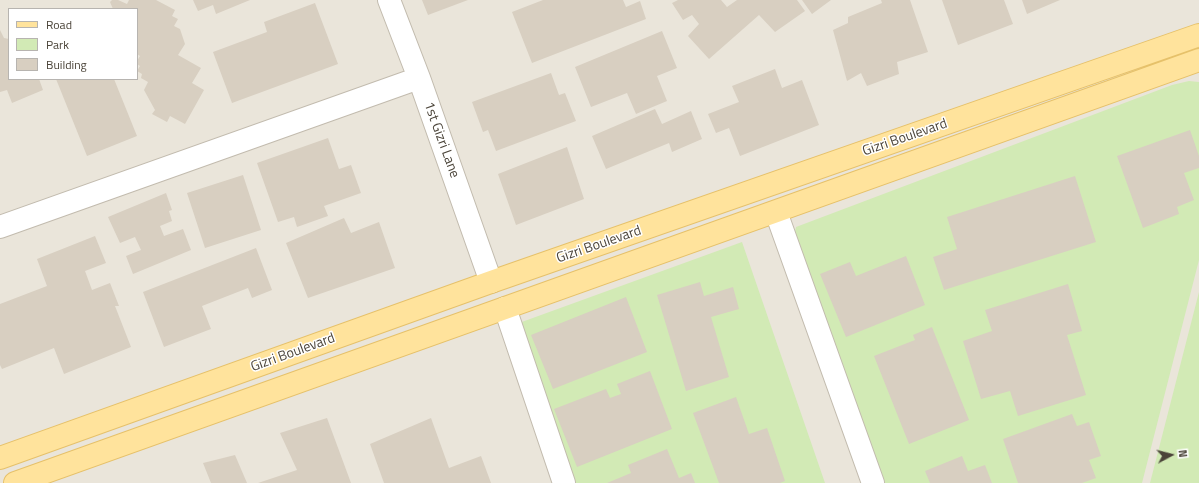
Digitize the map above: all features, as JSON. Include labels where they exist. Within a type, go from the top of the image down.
[{"type":"main road","name":"Gizri Boulevard","points":[[0,458],[491,282],[1199,35]]},
{"type":"main road","name":"Gizri Boulevard","points":[[15,483],[1199,60]]},
{"type":"street","name":"1st Gizri Lane","points":[[389,0],[419,78],[491,282]]},
{"type":"street","points":[[0,227],[419,78]]},
{"type":"street","points":[[776,212],[872,483]]},
{"type":"street","points":[[505,308],[564,483]]},
{"type":"shaded area","points":[[0,0],[1199,0],[1199,483],[0,483]]},
{"type":"green space","points":[[1189,81],[1199,82],[1199,260],[1142,483],[881,483],[793,240],[796,227],[1172,85]]},
{"type":"green space","points":[[742,242],[825,483],[570,483],[519,323]]},
{"type":"green space","points":[[1199,292],[1199,483],[1150,483]]},
{"type":"building","points":[[112,0],[118,0],[127,4],[129,0],[156,0],[175,10],[172,16],[178,19],[174,26],[180,29],[185,44],[178,55],[201,68],[192,83],[204,90],[185,124],[170,116],[167,122],[152,114],[155,110],[144,90],[148,82],[141,78],[142,74],[138,72],[140,66],[138,65],[138,59],[140,56],[138,55],[138,8],[113,8],[110,2]]},
{"type":"building","points":[[193,0],[250,0],[216,14],[213,5],[198,11]]},
{"type":"building","points":[[422,0],[468,0],[428,15]]},
{"type":"building","points":[[543,0],[623,0],[626,7],[640,1],[646,19],[532,63],[512,12]]},
{"type":"building","points":[[678,0],[721,0],[727,7],[737,0],[797,0],[805,11],[775,32],[759,15],[709,59],[688,36],[699,24],[692,15],[683,20],[672,3]]},
{"type":"building","points":[[802,0],[831,0],[812,14]]},
{"type":"building","points":[[881,0],[910,0],[928,52],[897,62],[899,74],[867,86],[861,73],[847,81],[833,30],[848,23],[848,17],[882,3]]},
{"type":"building","points":[[942,0],[1004,0],[1013,24],[958,45]]},
{"type":"building","points":[[1022,0],[1060,0],[1027,14]]},
{"type":"building","points":[[315,3],[338,64],[232,103],[213,52],[267,32],[264,22]]},
{"type":"building","points":[[0,30],[4,38],[8,39],[8,80],[39,80],[43,90],[12,103],[7,90],[0,92]]},
{"type":"building","points":[[662,31],[677,68],[657,76],[667,101],[636,114],[627,93],[591,107],[575,67]]},
{"type":"building","points":[[775,69],[782,88],[802,80],[819,125],[740,156],[729,128],[716,133],[708,114],[739,102],[732,86]]},
{"type":"building","points":[[551,73],[559,95],[565,93],[576,121],[496,151],[488,130],[483,132],[472,102]]},
{"type":"building","points":[[56,80],[114,80],[137,136],[87,156]]},
{"type":"building","points":[[655,109],[662,124],[691,111],[702,139],[672,152],[669,143],[606,169],[592,136]]},
{"type":"building","points":[[1190,130],[1199,156],[1199,168],[1184,173],[1194,200],[1177,207],[1179,214],[1143,228],[1117,156]]},
{"type":"building","points":[[328,138],[339,169],[351,165],[361,193],[324,206],[328,216],[297,227],[294,217],[278,222],[257,163]]},
{"type":"building","points":[[567,147],[584,199],[516,225],[498,174]]},
{"type":"building","points":[[243,175],[261,230],[205,248],[187,193]]},
{"type":"building","points":[[1075,176],[1096,242],[944,290],[933,257],[957,249],[947,217]]},
{"type":"building","points":[[166,193],[172,210],[169,211],[172,221],[160,226],[164,236],[183,229],[191,250],[133,274],[126,256],[141,250],[135,237],[120,243],[108,217]]},
{"type":"building","points":[[344,218],[351,233],[379,222],[395,268],[308,298],[286,243]]},
{"type":"building","points":[[95,236],[106,263],[85,271],[92,290],[110,283],[119,306],[115,306],[131,347],[64,374],[54,348],[2,369],[0,365],[0,304],[47,286],[37,259]]},
{"type":"building","points":[[256,248],[272,290],[252,298],[248,288],[202,306],[211,329],[164,347],[143,292]]},
{"type":"building","points":[[906,256],[925,305],[846,337],[820,274],[850,262],[856,276]]},
{"type":"building","points":[[700,282],[704,296],[733,287],[739,309],[711,317],[729,377],[686,391],[657,295]]},
{"type":"building","points":[[1068,284],[1082,331],[1067,335],[1086,395],[1018,416],[1010,391],[981,399],[963,341],[992,331],[985,310]]},
{"type":"building","points":[[626,297],[647,352],[553,389],[531,335]]},
{"type":"building","points":[[932,327],[969,420],[909,444],[874,356],[915,340],[913,335]]},
{"type":"building","points":[[650,371],[672,429],[577,467],[554,409],[606,389],[610,398],[621,394],[617,384]]},
{"type":"building","points":[[736,397],[749,434],[767,428],[785,481],[780,483],[719,483],[693,413]]},
{"type":"building","points":[[1072,414],[1077,426],[1089,422],[1101,456],[1089,460],[1096,478],[1082,483],[1018,483],[1003,439]]},
{"type":"building","points":[[327,418],[351,483],[258,483],[297,470],[280,433]]},
{"type":"building","points":[[431,418],[449,468],[481,456],[491,483],[384,483],[370,444]]},
{"type":"building","points":[[667,449],[679,478],[691,473],[695,483],[607,483],[631,473],[628,465]]},
{"type":"building","points":[[235,455],[247,483],[211,483],[203,463]]},
{"type":"building","points":[[962,456],[968,471],[985,465],[992,483],[930,483],[925,471]]}]
